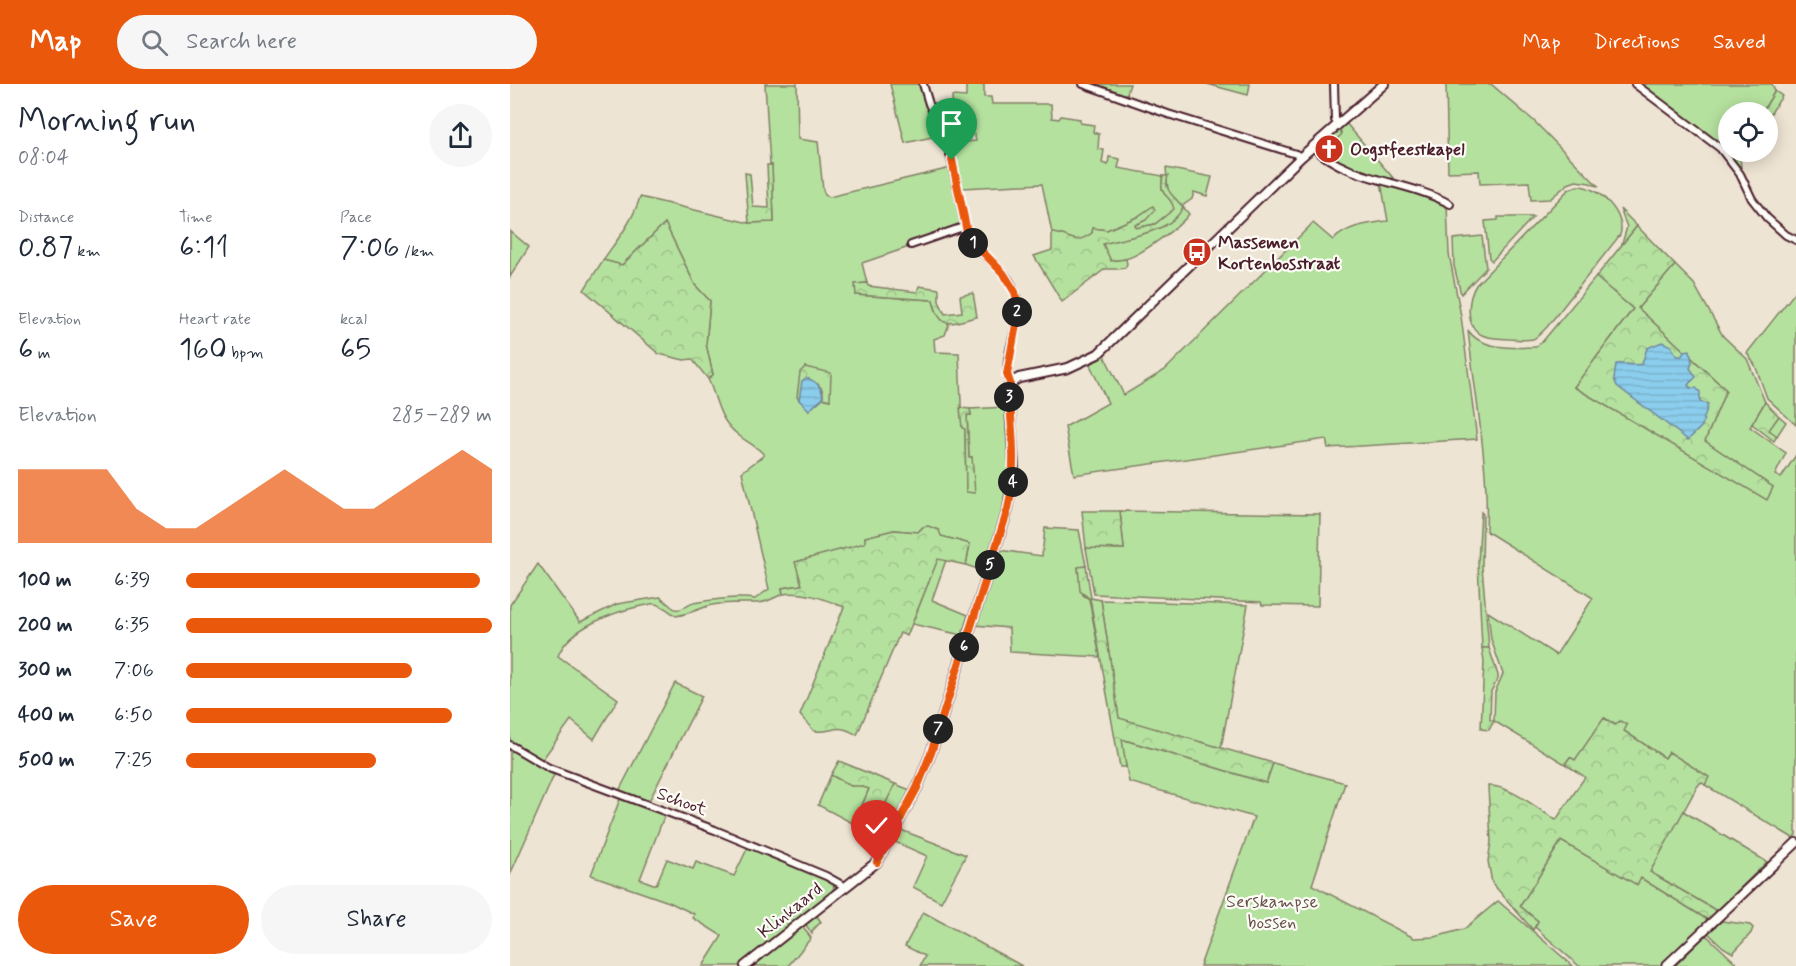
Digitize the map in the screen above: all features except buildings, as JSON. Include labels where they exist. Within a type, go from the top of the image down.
[{"type":"street","points":[[923,84],[929,104],[948,145],[966,226],[974,243],[1003,273],[1015,292],[1018,304],[1017,319],[1007,370],[1010,383],[1019,378],[1068,368],[1098,354],[1301,157],[1384,84]]},
{"type":"street","points":[[1083,84],[1301,157]]},
{"type":"street","points":[[1334,84],[1335,120],[1338,125]]},
{"type":"street","points":[[1635,84],[1720,148],[1740,174],[1752,199],[1767,218],[1786,235],[1796,240]]},
{"type":"street","points":[[1313,147],[1323,157],[1340,166],[1450,204]]},
{"type":"street","points":[[911,245],[966,226]]},
{"type":"street","name":"Klinkaard","points":[[745,966],[844,886],[872,867],[883,855],[917,788],[931,753],[1008,509],[1014,468],[1010,383]]},
{"type":"street","name":"Schoot","points":[[510,745],[549,768],[716,830],[826,876],[844,886]]},
{"type":"street","points":[[1666,966],[1796,843]]},
{"type":"green space","points":[[765,84],[797,84],[798,139],[818,142],[825,195],[829,197],[951,168],[961,219],[960,226],[907,244],[909,247],[862,263],[867,283],[856,284],[856,295],[933,300],[938,314],[949,324],[945,335],[934,339],[935,352],[959,353],[962,427],[965,428],[966,492],[972,457],[969,457],[967,415],[971,415],[970,409],[1006,407],[1010,460],[1008,491],[1001,521],[983,571],[966,565],[970,544],[941,536],[923,527],[918,532],[894,530],[865,537],[866,543],[796,562],[802,585],[782,588],[783,594],[766,601],[713,605],[676,616],[661,606],[652,604],[606,617],[571,637],[558,656],[618,699],[594,739],[571,720],[542,760],[510,741],[510,605],[538,564],[580,622],[617,604],[660,597],[673,608],[680,609],[693,603],[707,601],[732,598],[755,599],[769,589],[742,472],[764,455],[730,428],[719,408],[708,379],[713,374],[706,344],[710,301],[695,285],[665,223],[622,265],[603,260],[629,222],[640,197],[749,223],[774,222],[772,165],[770,165]],"holes":[[[805,367],[811,369],[829,400],[823,398],[809,410]]]},
{"type":"green space","points":[[890,84],[920,84],[927,107],[941,135],[905,143]]},
{"type":"green space","points":[[966,84],[984,84],[984,97],[991,97],[992,104],[1051,104],[1052,118],[1059,119],[1061,116],[1080,119],[1080,123],[1094,125],[1093,132],[1099,134],[1098,149],[1104,150],[1102,163],[1108,165],[1109,157],[1120,159],[1118,168],[1163,176],[1163,192],[1175,209],[1155,224],[1136,228],[1135,225],[1146,220],[1152,207],[1137,217],[1107,230],[1093,228],[1092,233],[1076,240],[1052,233],[1042,184],[962,188],[950,143],[976,141],[974,130],[945,130],[941,122],[953,121],[952,96],[966,97]]},
{"type":"green space","points":[[1093,84],[1130,84],[1126,96]]},
{"type":"green space","points":[[1207,84],[1250,84],[1248,95]]},
{"type":"green space","points":[[1446,84],[1491,84],[1534,121],[1599,187],[1576,181],[1568,184],[1550,199],[1531,200],[1529,182],[1480,184],[1479,171],[1448,172]]},
{"type":"green space","points":[[1646,84],[1772,84],[1775,91],[1768,102],[1718,102],[1718,144],[1644,86]]},
{"type":"green space","points":[[1775,91],[1782,96],[1778,102],[1768,102]]},
{"type":"green space","points":[[1345,122],[1394,179],[1391,182],[1330,159],[1338,128]]},
{"type":"green space","points":[[1338,128],[1342,134],[1334,142],[1330,159],[1318,149]]},
{"type":"green space","points":[[767,165],[772,165],[774,222],[749,223],[745,173],[750,174],[753,207],[769,208]]},
{"type":"green space","points":[[1166,168],[1212,177],[1207,196],[1194,192],[1192,199],[1182,206],[1168,191]]},
{"type":"green space","points":[[1163,176],[1168,176],[1168,190],[1183,207],[1179,214],[1172,221],[1153,231],[1103,244],[1111,261],[1126,259],[1125,268],[1105,269],[1062,302],[1034,256],[1052,250],[1052,233],[1080,239],[1092,233],[1093,228],[1107,230],[1137,217],[1153,206],[1155,210],[1146,220],[1135,225],[1136,228],[1155,224],[1174,209],[1163,192]]},
{"type":"green space","points":[[1381,182],[1447,205],[1449,254],[1461,316],[1477,439],[1328,448],[1326,439],[1074,475],[1065,427],[1108,403],[1090,365],[1104,355],[1124,395],[1165,370],[1313,223],[1333,240],[1352,228],[1388,221]]},
{"type":"green space","points":[[1577,186],[1593,190],[1609,202],[1619,218],[1620,235],[1537,337],[1524,340],[1492,338],[1476,331],[1469,312],[1471,297],[1476,285],[1568,190]]},
{"type":"green space","points":[[1183,207],[1189,214],[1169,233],[1131,257],[1111,261],[1102,244],[1164,226]]},
{"type":"green space","points":[[1620,209],[1637,226],[1621,247],[1627,227]]},
{"type":"green space","points":[[1498,217],[1533,217],[1492,261],[1489,258],[1485,221],[1498,220]]},
{"type":"green space","points":[[665,223],[695,285],[710,301],[706,344],[713,375],[708,379],[692,359],[684,360],[659,354],[584,290],[603,260],[622,265]]},
{"type":"green space","points":[[1637,226],[1675,265],[1638,308],[1726,390],[1705,441],[1773,487],[1767,500],[1574,387],[1633,309],[1596,277]]},
{"type":"green space","points":[[510,231],[529,247],[510,277]]},
{"type":"green space","points":[[1482,236],[1486,268],[1461,294],[1454,266],[1453,239]]},
{"type":"green space","points":[[1675,265],[1694,284],[1723,336],[1747,359],[1765,402],[1750,427],[1786,453],[1775,475],[1781,478],[1796,455],[1796,835],[1793,838],[1705,785],[1708,777],[1669,752],[1665,758],[1605,718],[1575,761],[1570,757],[1565,764],[1494,721],[1495,692],[1503,674],[1491,639],[1488,612],[1556,655],[1593,598],[1486,531],[1483,456],[1468,330],[1474,337],[1489,344],[1536,347],[1596,277],[1633,309],[1574,387],[1767,499],[1773,487],[1705,441],[1726,390],[1638,308]]},
{"type":"green space","points":[[867,283],[868,286],[917,292],[919,286],[939,289],[939,301],[945,314],[962,312],[960,296],[973,293],[977,317],[948,323],[940,317],[933,300],[856,295],[855,284]]},
{"type":"green space","points":[[1796,291],[1796,425],[1767,398],[1755,365],[1747,353]]},
{"type":"green space","points":[[805,367],[831,373],[830,400],[823,398],[823,391],[818,384],[800,396],[799,400],[797,397],[800,372]]},
{"type":"green space","points":[[1765,402],[1779,416],[1769,430],[1777,436],[1774,441],[1752,424]]},
{"type":"green space","points":[[960,408],[970,409],[971,415],[967,415],[969,457],[972,457],[975,493],[966,492],[965,429],[962,428]]},
{"type":"green space","points":[[1779,416],[1786,422],[1777,436],[1768,430]]},
{"type":"green space","points":[[1082,511],[1120,511],[1124,549],[1086,548]]},
{"type":"green space","points":[[1120,511],[1320,514],[1318,606],[1262,605],[1261,602],[1094,594],[1086,548],[1124,549]]},
{"type":"green space","points":[[1481,512],[1483,514],[1482,567],[1489,648],[1482,648],[1478,563]]},
{"type":"green space","points":[[928,526],[939,530],[941,536],[970,544],[966,565],[938,559],[907,636],[900,633],[857,735],[844,729],[814,731],[800,715],[844,607],[807,595],[783,594],[782,588],[802,585],[795,562],[865,543],[865,537],[894,530],[918,532]]},
{"type":"green space","points":[[1045,528],[1079,530],[1086,566],[1078,568],[1083,595],[1089,599],[1100,657],[1010,652],[1009,628],[974,625],[999,550],[1042,556]]},
{"type":"green space","points":[[938,558],[946,560],[932,600],[968,615],[962,635],[912,624]]},
{"type":"green space","points":[[1086,566],[1091,598],[1101,600],[1119,718],[1273,763],[1266,783],[1122,739],[1126,767],[1120,767],[1090,599],[1080,591],[1078,567]]},
{"type":"green space","points":[[1101,600],[1248,605],[1221,748],[1119,719]]},
{"type":"green space","points":[[1482,648],[1489,648],[1498,675],[1491,691],[1490,720],[1494,721],[1489,730],[1481,729],[1484,661]]},
{"type":"green space","points":[[675,683],[702,696],[649,801],[619,791]]},
{"type":"green space","points":[[1604,718],[1615,725],[1620,721],[1627,725],[1624,731],[1665,758],[1669,752],[1709,777],[1705,785],[1701,782],[1697,787],[1650,872],[1717,911],[1708,920],[1641,878],[1637,885],[1561,841],[1520,906],[1538,921],[1533,930],[1492,883],[1488,861],[1491,842],[1488,786],[1496,786],[1514,793],[1556,820],[1585,777],[1565,764],[1570,757],[1575,760]]},
{"type":"green space","name":"Serskampse bossen","points":[[1121,739],[1266,783],[1273,763],[1345,783],[1312,885],[1414,938],[1435,937],[1464,929],[1498,901],[1573,966],[1200,966],[1254,817],[1129,782]]},
{"type":"green space","points":[[510,748],[554,775],[510,875]]},
{"type":"green space","points":[[839,761],[895,784],[878,819],[865,813],[857,826],[854,824],[869,789],[851,786],[831,775]]},
{"type":"green space","points":[[831,775],[851,786],[860,785],[869,789],[854,824],[818,805]]},
{"type":"green space","points":[[895,784],[910,790],[893,827],[878,819]]},
{"type":"green space","points":[[620,799],[665,814],[640,879],[656,885],[667,859],[693,869],[696,862],[734,876],[748,847],[830,882],[834,885],[833,892],[741,966],[703,966],[722,936],[693,918],[694,914],[669,902],[591,875]]},
{"type":"green space","points":[[1683,811],[1767,862],[1717,911],[1650,872]]},
{"type":"green space","points":[[901,830],[966,855],[941,902],[913,887],[927,856],[895,842]]},
{"type":"green space","points":[[1561,841],[1637,884],[1641,878],[1708,920],[1661,966],[1579,966],[1535,927],[1538,921],[1520,906]]},
{"type":"green space","points":[[923,912],[1022,966],[920,966],[925,956],[905,946]]},
{"type":"green space","points":[[815,913],[821,922],[812,934],[804,922]]},
{"type":"green space","points":[[1722,921],[1750,925],[1753,928],[1733,953],[1708,933]]},
{"type":"green space","points":[[802,925],[811,938],[788,966],[752,966]]},
{"type":"green space","points":[[1706,935],[1736,963],[1736,966],[1675,966]]},
{"type":"water","points":[[1662,342],[1671,346],[1677,356],[1682,356],[1684,351],[1690,350],[1692,363],[1690,368],[1696,377],[1688,385],[1700,392],[1700,402],[1708,404],[1702,426],[1688,440],[1617,386],[1614,379],[1616,364],[1642,364],[1647,348]]},
{"type":"water","points":[[806,378],[818,385],[823,398],[809,410],[799,400],[802,381]]},
{"type":"place","name":"Oogstfeestkapel","points":[[1329,149]]},
{"type":"place","name":"Massemen Kortenbosstraat","points":[[1197,252]]},
{"type":"route","points":[[877,862],[883,855],[917,788],[931,753],[1013,487],[1010,383],[1007,370],[1018,304],[1015,292],[1003,273],[974,243],[967,232],[952,160]]}]
